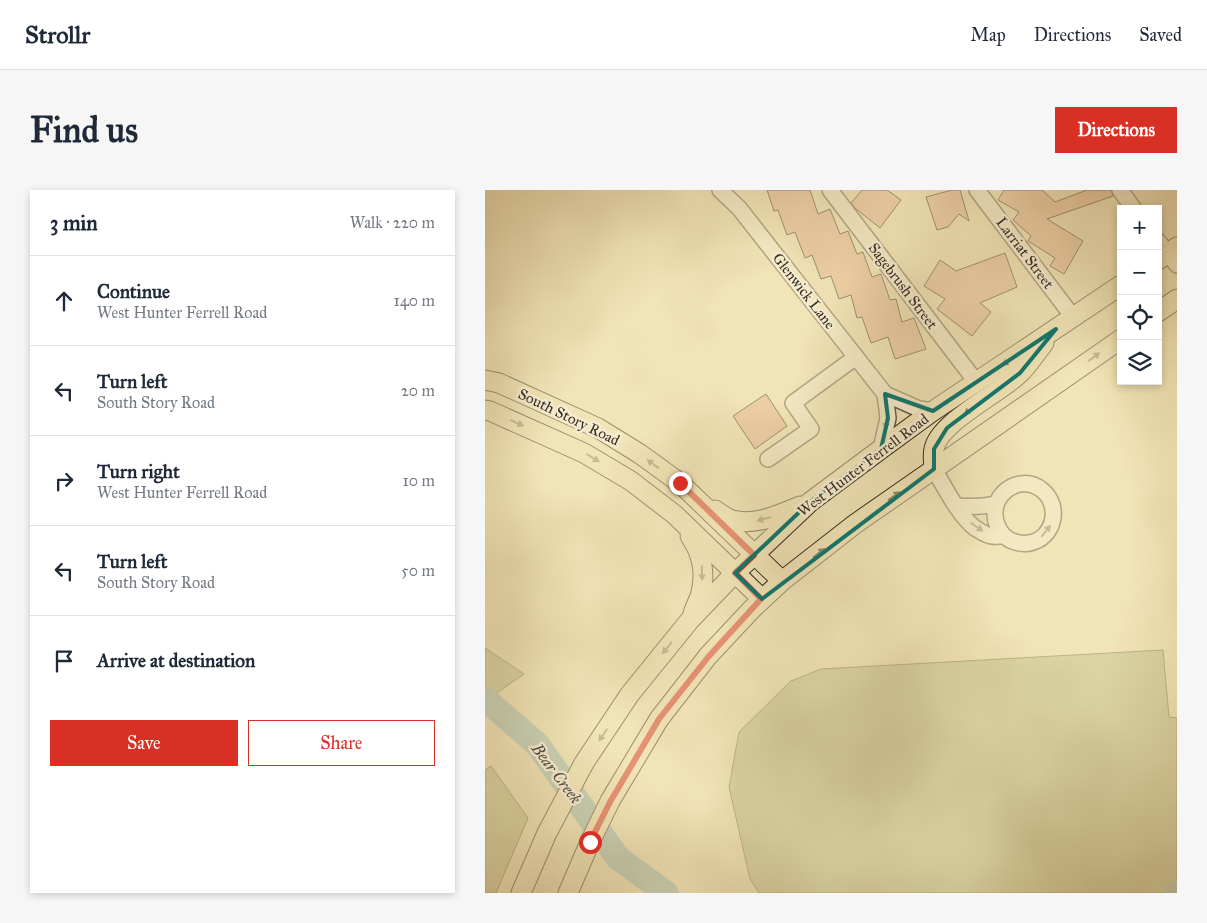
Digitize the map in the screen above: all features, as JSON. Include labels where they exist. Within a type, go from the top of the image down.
[{"type":"main road","name":"West Hunter Ferrell Road","points":[[521,893],[547,833],[584,763],[630,694],[690,620],[735,573],[810,502],[933,411],[1117,288]]},
{"type":"main road","points":[[1162,309],[1177,299]]},
{"type":"main road","points":[[934,468],[934,449],[937,441],[947,428],[967,411],[1019,374],[1056,329]]},
{"type":"main road","points":[[568,893],[610,802],[659,719],[709,656],[761,599],[855,524],[1120,340]]},
{"type":"main road","name":"South Story Road","points":[[485,380],[499,383],[598,428],[639,454],[680,483],[782,581]]},
{"type":"main road","name":"South Story Road","points":[[485,410],[585,452],[631,481],[674,514],[761,599]]},
{"type":"main road","points":[[696,498],[731,520],[751,522],[767,519],[810,502]]},
{"type":"main road","points":[[674,514],[695,543],[701,556],[703,572],[701,592],[690,620]]},
{"type":"street","name":"Glenwick Lane","points":[[720,190],[739,208],[885,394],[919,409],[933,411]]},
{"type":"street","name":"Sagebrush Street","points":[[830,190],[977,382]]},
{"type":"street","name":"Larriat Street","points":[[977,190],[1073,317]]},
{"type":"street","points":[[1120,190],[1131,205]]},
{"type":"street","points":[[768,459],[811,429],[793,403],[856,358]]},
{"type":"street","points":[[881,449],[888,418],[885,394]]},
{"type":"street","points":[[934,468],[964,517],[975,528],[991,536],[1004,536]]},
{"type":"street","points":[[1021,484],[1032,485],[1042,490],[1050,498],[1054,516],[1052,525],[1047,533],[1031,543],[1012,541],[1004,536],[998,530],[994,512],[1001,494],[1010,487],[1021,484]]},
{"type":"street","points":[[957,506],[983,507],[996,504]]},
{"type":"highlighted area","points":[[1056,329],[1020,373],[947,428],[934,449],[934,469],[762,599],[735,573],[810,502],[881,449],[888,418],[885,394],[933,411]]},
{"type":"green space","points":[[485,648],[524,674],[485,701]]},
{"type":"green space","points":[[1163,650],[1169,717],[1177,718],[1177,893],[759,893],[750,879],[729,787],[739,732],[791,681],[821,669]]},
{"type":"green space","points":[[491,766],[528,818],[496,893],[485,893],[485,770]]},
{"type":"building","points":[[767,190],[810,190],[818,214],[830,209],[840,234],[848,231],[857,254],[863,252],[872,277],[881,274],[890,300],[896,299],[902,322],[914,318],[926,349],[895,359],[888,337],[871,343],[862,317],[857,318],[851,295],[839,299],[831,276],[821,279],[812,255],[805,258],[795,232],[787,235],[778,210],[774,211]]},
{"type":"building","points":[[862,190],[887,190],[901,200],[880,228],[851,203]]},
{"type":"building","points":[[952,190],[960,190],[969,221],[959,214],[948,227],[937,230],[926,197]]},
{"type":"building","points":[[1004,190],[1042,190],[1055,202],[1087,190],[1111,190],[1113,196],[1047,219],[1083,241],[1064,274],[1050,266],[1055,258],[1028,241],[1031,236],[1013,220],[1019,212],[998,200]]},
{"type":"building","points":[[1005,253],[1017,287],[980,303],[991,312],[972,336],[937,309],[945,299],[924,286],[940,260],[956,271]]},
{"type":"building","points":[[766,394],[787,426],[755,449],[733,416]]},
{"type":"waterway","name":"Bear Creek","points":[[485,699],[537,744],[618,858],[666,893]]},
{"type":"route","points":[[590,842],[610,802],[659,719],[709,656],[761,599],[735,573],[754,555],[680,483]]}]
